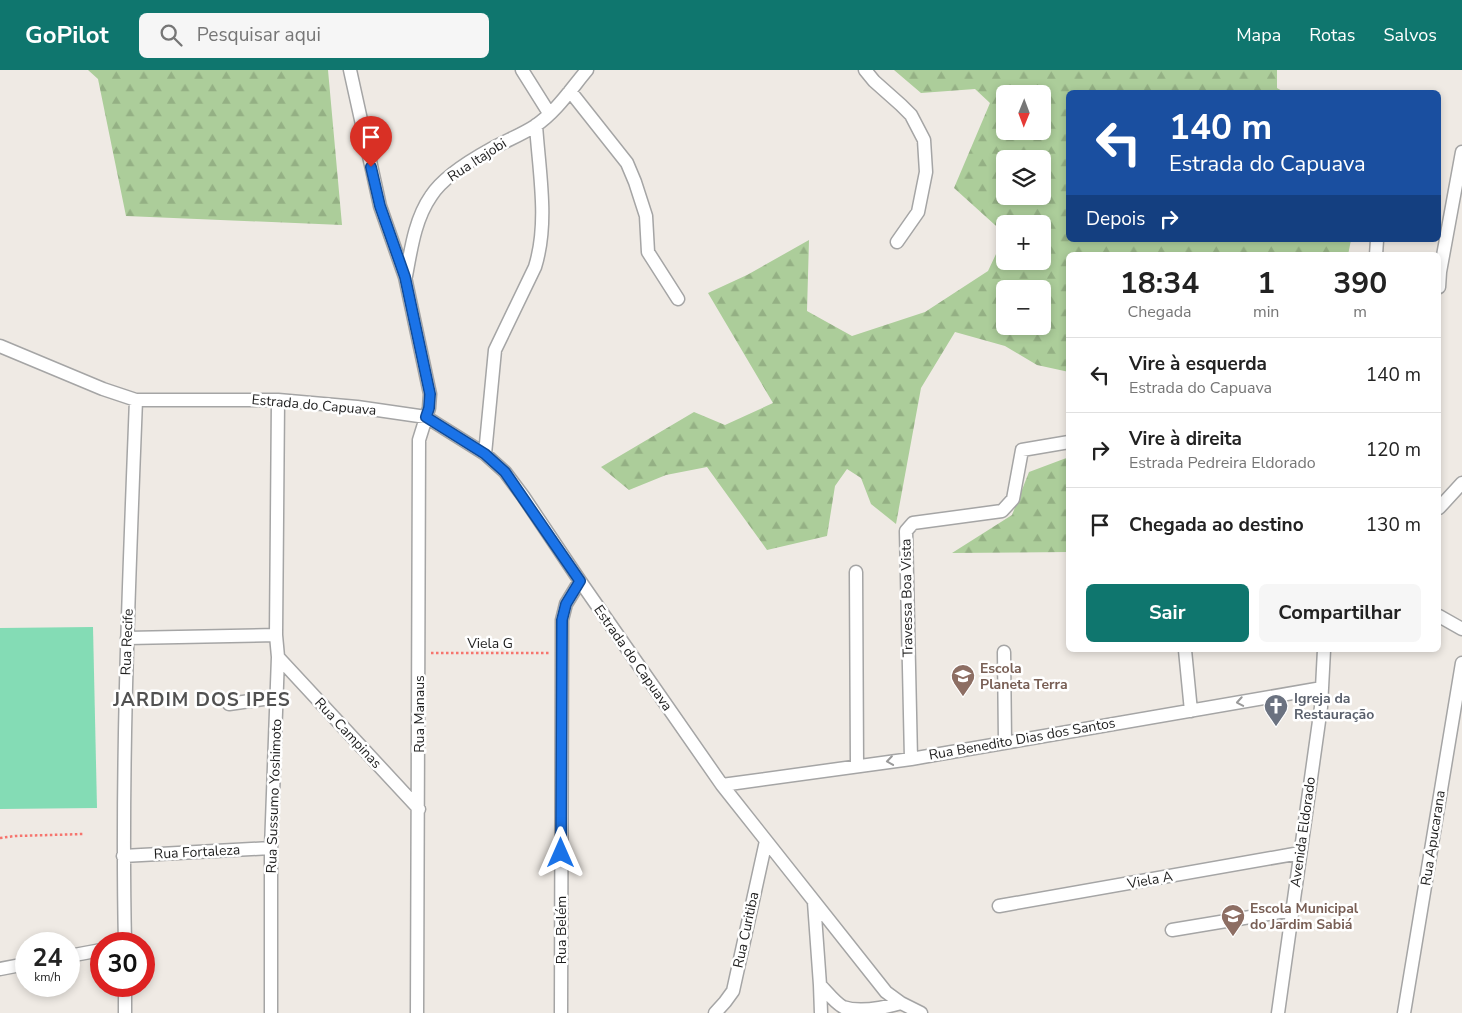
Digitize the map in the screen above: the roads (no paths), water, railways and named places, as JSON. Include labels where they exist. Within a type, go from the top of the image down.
[{"type":"street","name":"Rua Manaus","points":[[350,70],[380,206],[405,277],[430,394],[429,408],[419,440],[417,1013]]},
{"type":"street","points":[[522,70],[549,113]]},
{"type":"street","name":"Rua Itajobi","points":[[405,277],[421,214],[431,195],[448,177],[488,150],[536,125],[565,99],[587,70]]},
{"type":"street","points":[[865,70],[874,81],[902,104],[911,115],[924,140],[926,172],[918,212],[896,242]]},
{"type":"street","points":[[570,92],[627,163],[636,182],[646,216],[648,252],[678,300]]},
{"type":"street","points":[[485,454],[495,350],[532,274],[539,254],[542,214],[536,125]]},
{"type":"street","points":[[1441,267],[1462,152]]},
{"type":"street","name":"Estrada do Capuava","points":[[0,346],[103,390],[136,400],[278,400],[426,417],[485,454],[505,472],[722,785],[886,992],[901,1004],[921,1013]]},
{"type":"street","name":"Rua Recife","points":[[125,932],[123,856],[127,638],[136,400]]},
{"type":"street","name":"Rua Sussumo Yoshimoto","points":[[271,1013],[271,848],[278,657],[276,635],[278,400]]},
{"type":"street","name":"Travessa Boa Vista","points":[[911,759],[906,532],[913,523],[1002,511],[1013,499],[1022,450],[1066,443]]},
{"type":"street","points":[[1441,506],[1460,488]]},
{"type":"street","points":[[856,572],[857,766]]},
{"type":"street","name":"Rua Belém","points":[[561,1013],[562,613],[580,581]]},
{"type":"street","points":[[1441,617],[1462,629]]},
{"type":"street","points":[[127,638],[276,635]]},
{"type":"street","points":[[1004,652],[1005,742]]},
{"type":"street","points":[[1185,652],[1191,710]]},
{"type":"street","name":"Avenida Eldorado","points":[[1278,1013],[1321,707],[1324,652]]},
{"type":"street","name":"Rua Campinas","points":[[278,657],[419,809]]},
{"type":"street","name":"Rua Apucarana","points":[[1404,1013],[1462,663]]},
{"type":"street","name":"Rua Benedito Dias dos Santos","points":[[722,785],[911,759],[1322,688]]},
{"type":"street","points":[[229,704],[277,697]]},
{"type":"street","name":"Rua Curitiba","points":[[715,1013],[725,1002],[735,982],[766,841]]},
{"type":"street","name":"Rua Fortaleza","points":[[123,856],[271,848]]},
{"type":"street","name":"Viela A","points":[[999,906],[1300,853]]},
{"type":"street","points":[[814,902],[821,1013]]},
{"type":"street","points":[[1172,930],[1292,910]]},
{"type":"street","points":[[0,969],[15,966]]},
{"type":"street","points":[[820,985],[842,1007],[851,1010],[871,1011],[901,1004]]},
{"type":"street","points":[[125,997],[126,1013]]},
{"type":"place","name":"Escola Planeta Terra","points":[[963,697]]},
{"type":"place","name":"Igreja da Restauração","points":[[1276,727]]},
{"type":"place","name":"Escola Municipal do Jardim Sabiá","points":[[1233,937]]},
{"type":"district","name":"JARDIM DOS IPES","points":[[202,700]]}]
